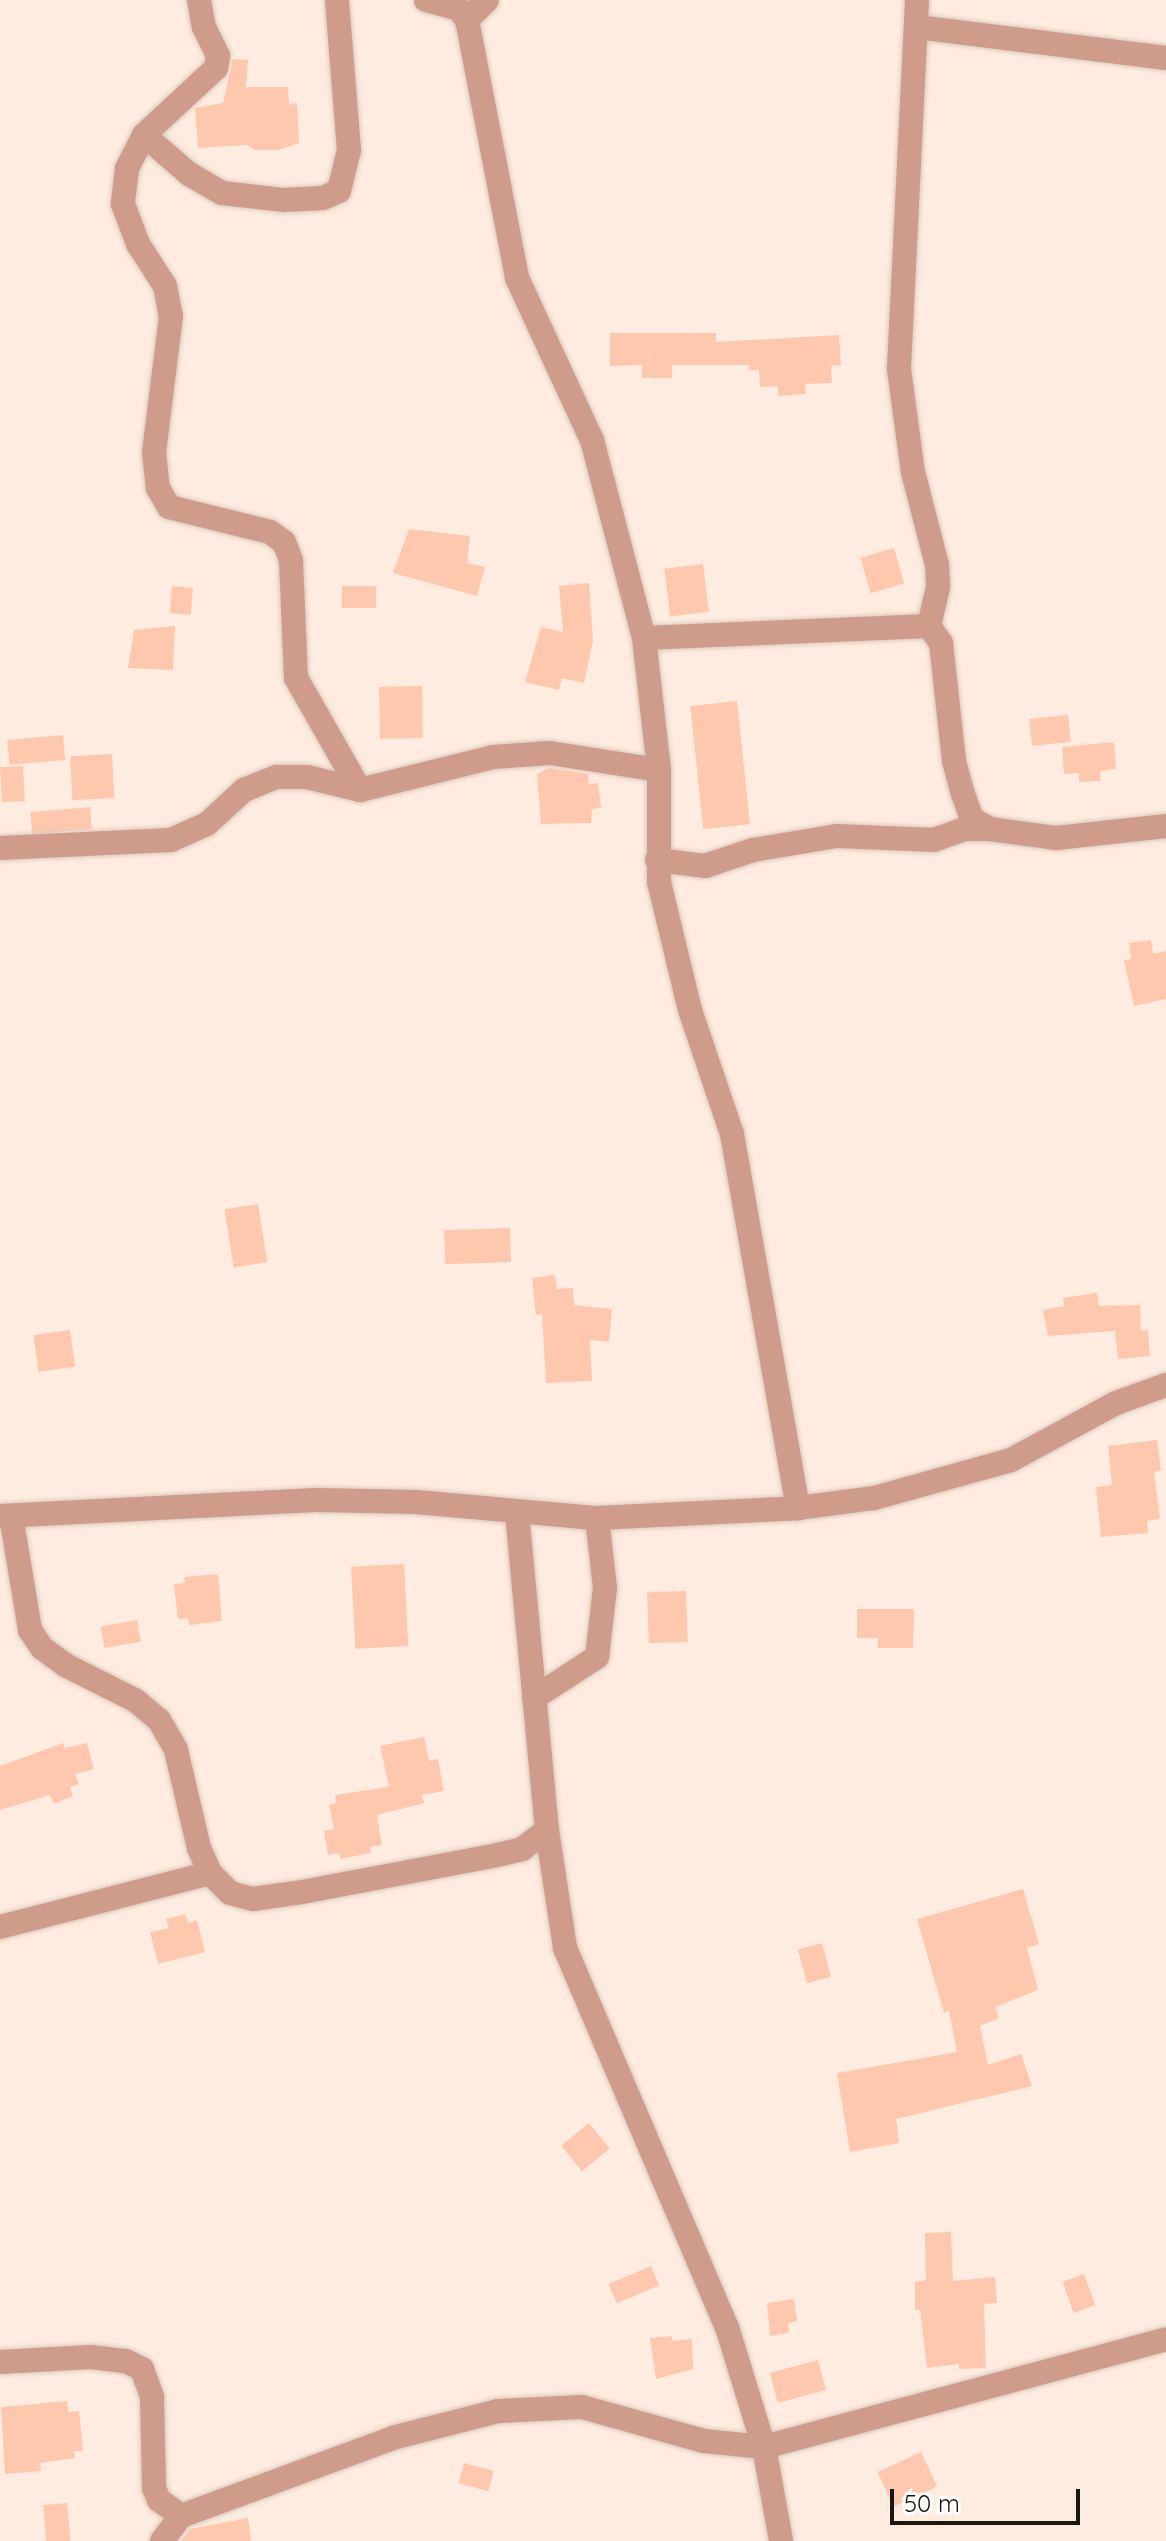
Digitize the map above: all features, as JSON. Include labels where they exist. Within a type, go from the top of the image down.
[{"type":"street","points":[[199,0],[204,27],[218,56],[216,68],[144,135],[127,169],[123,204],[138,244],[165,286],[171,316],[154,452],[158,488],[169,507],[270,532],[284,542],[291,560],[296,678],[360,790]]},
{"type":"street","points":[[144,135],[189,174],[222,193],[283,200],[323,198],[339,191],[349,150],[337,0]]},
{"type":"street","points":[[426,0],[459,9],[467,20],[517,278],[592,440],[644,638],[659,770],[657,860],[673,952],[732,1134],[798,1508]]},
{"type":"street","points":[[467,20],[487,0]]},
{"type":"street","points":[[917,0],[899,369],[913,472],[937,565],[938,587],[929,626],[941,643],[954,761],[972,819],[990,829]]},
{"type":"street","points":[[917,27],[1166,58]]},
{"type":"street","points":[[644,638],[929,626]]},
{"type":"street","points":[[0,848],[171,840],[207,824],[244,790],[277,777],[307,777],[360,790],[493,757],[550,753],[659,770]]},
{"type":"street","points":[[657,860],[699,866],[753,850],[837,836],[934,840],[965,829],[990,829],[1056,838],[1166,826]]},
{"type":"street","points":[[547,1830],[522,1849],[253,1899],[230,1893],[210,1873],[199,1848],[176,1750],[159,1720],[135,1700],[65,1665],[42,1648],[30,1630],[5,1516],[316,1500],[416,1502],[597,1518],[798,1508],[874,1498],[1011,1460],[1116,1403],[1166,1385]]},
{"type":"street","points":[[517,1513],[547,1830],[565,1948],[727,2327],[764,2447],[781,2541]]},
{"type":"street","points":[[534,1698],[597,1657],[605,1588],[597,1518]]},
{"type":"street","points":[[0,1927],[210,1873]]},
{"type":"street","points":[[162,2541],[181,2516],[396,2437],[498,2411],[582,2407],[704,2441],[764,2447],[1166,2339]]},
{"type":"street","points":[[0,2362],[91,2357],[126,2361],[142,2369],[152,2397],[154,2488],[159,2500],[181,2516]]},
{"type":"building","points":[[233,59],[248,60],[246,87],[288,87],[289,104],[297,103],[299,143],[278,150],[254,150],[247,145],[198,148],[195,108],[223,103]]},
{"type":"building","points":[[610,333],[716,333],[716,342],[839,335],[841,365],[831,366],[832,383],[805,384],[806,394],[778,396],[778,386],[760,387],[759,370],[749,370],[749,365],[672,365],[672,378],[642,378],[642,365],[610,366]]},
{"type":"building","points":[[409,529],[470,536],[467,563],[485,567],[477,596],[393,573]]},
{"type":"building","points":[[894,548],[904,584],[871,593],[860,558]]},
{"type":"building","points":[[703,564],[709,612],[670,616],[664,569]]},
{"type":"building","points":[[589,583],[593,641],[584,683],[562,678],[559,690],[525,682],[541,627],[563,632],[559,586]]},
{"type":"building","points":[[172,586],[193,588],[191,615],[170,613]]},
{"type":"building","points":[[342,586],[376,586],[376,608],[342,608]]},
{"type":"building","points":[[175,626],[173,670],[128,668],[134,630]]},
{"type":"building","points":[[422,686],[423,738],[380,739],[379,687]]},
{"type":"building","points":[[737,701],[750,824],[703,829],[690,706]]},
{"type":"building","points":[[1068,715],[1071,742],[1032,746],[1029,719]]},
{"type":"building","points":[[63,735],[65,760],[9,765],[7,740]]},
{"type":"building","points":[[1114,742],[1116,769],[1100,771],[1101,781],[1079,782],[1079,773],[1064,774],[1062,747]]},
{"type":"building","points":[[112,754],[114,798],[72,800],[70,756]]},
{"type":"building","points":[[23,766],[25,801],[2,802],[0,767]]},
{"type":"building","points":[[549,768],[588,774],[589,784],[598,783],[601,808],[592,809],[591,823],[541,824],[537,774]]},
{"type":"building","points":[[90,807],[92,829],[32,834],[30,812]]},
{"type":"building","points":[[1151,940],[1153,954],[1166,951],[1166,999],[1134,1006],[1124,960],[1131,959],[1129,943]]},
{"type":"building","points":[[258,1204],[267,1262],[234,1268],[224,1209]]},
{"type":"building","points":[[510,1228],[511,1262],[445,1264],[444,1230]]},
{"type":"building","points":[[555,1275],[557,1289],[573,1288],[574,1305],[612,1309],[609,1342],[590,1340],[592,1381],[546,1383],[542,1314],[536,1315],[532,1278]]},
{"type":"building","points":[[1097,1293],[1099,1306],[1140,1305],[1141,1331],[1148,1330],[1150,1356],[1118,1359],[1115,1331],[1048,1336],[1043,1310],[1064,1306],[1063,1298]]},
{"type":"building","points":[[70,1330],[75,1367],[39,1372],[33,1335]]},
{"type":"building","points":[[1157,1440],[1161,1471],[1154,1472],[1160,1519],[1147,1521],[1148,1533],[1101,1537],[1096,1487],[1112,1485],[1108,1446]]},
{"type":"building","points":[[404,1564],[408,1646],[355,1649],[351,1567]]},
{"type":"building","points":[[218,1574],[222,1621],[189,1625],[188,1618],[178,1619],[174,1584],[185,1583],[184,1577]]},
{"type":"building","points":[[686,1591],[688,1642],[649,1643],[647,1592]]},
{"type":"building","points":[[857,1609],[914,1609],[913,1648],[878,1648],[878,1638],[857,1638]]},
{"type":"building","points":[[137,1620],[141,1642],[104,1648],[101,1626]]},
{"type":"building","points":[[424,1737],[429,1761],[438,1759],[444,1791],[422,1795],[424,1803],[377,1815],[382,1845],[370,1847],[371,1853],[340,1859],[339,1853],[328,1855],[324,1831],[334,1829],[329,1805],[336,1803],[335,1795],[389,1787],[380,1746]]},
{"type":"building","points":[[63,1743],[65,1748],[87,1743],[94,1769],[75,1774],[79,1784],[70,1787],[73,1796],[54,1804],[50,1795],[0,1810],[0,1766]]},
{"type":"building","points":[[1023,1889],[1039,1944],[1027,1948],[1038,1990],[995,2007],[999,2018],[980,2026],[988,2065],[1021,2054],[1032,2086],[896,2119],[899,2143],[850,2152],[837,2073],[957,2052],[949,2011],[944,2013],[917,1919]]},
{"type":"building","points":[[185,1914],[188,1923],[197,1920],[205,1952],[158,1964],[150,1932],[169,1928],[166,1919]]},
{"type":"building","points":[[822,1943],[831,1977],[807,1983],[798,1949]]},
{"type":"building","points":[[589,2123],[610,2149],[582,2171],[561,2146]]},
{"type":"building","points":[[951,2232],[953,2281],[995,2277],[997,2303],[984,2304],[986,2368],[959,2369],[959,2364],[927,2368],[920,2310],[915,2310],[915,2282],[926,2280],[925,2233]]},
{"type":"building","points":[[651,2266],[659,2285],[617,2303],[609,2284]]},
{"type":"building","points":[[1084,2274],[1095,2305],[1074,2313],[1062,2282]]},
{"type":"building","points":[[794,2299],[797,2321],[788,2323],[789,2333],[770,2336],[767,2303]]},
{"type":"building","points":[[672,2336],[672,2341],[692,2339],[693,2369],[656,2379],[650,2338]]},
{"type":"building","points":[[818,2360],[826,2390],[778,2403],[770,2373]]},
{"type":"building","points":[[67,2401],[69,2412],[79,2411],[83,2451],[74,2451],[75,2458],[40,2463],[41,2471],[5,2474],[1,2407]]},
{"type":"building","points":[[921,2452],[937,2486],[894,2507],[877,2472]]},
{"type":"building","points":[[464,2463],[494,2471],[489,2491],[459,2483]]},
{"type":"building","points":[[67,2503],[70,2541],[46,2541],[43,2505]]},
{"type":"building","points":[[248,2518],[251,2541],[181,2541],[190,2529]]}]
